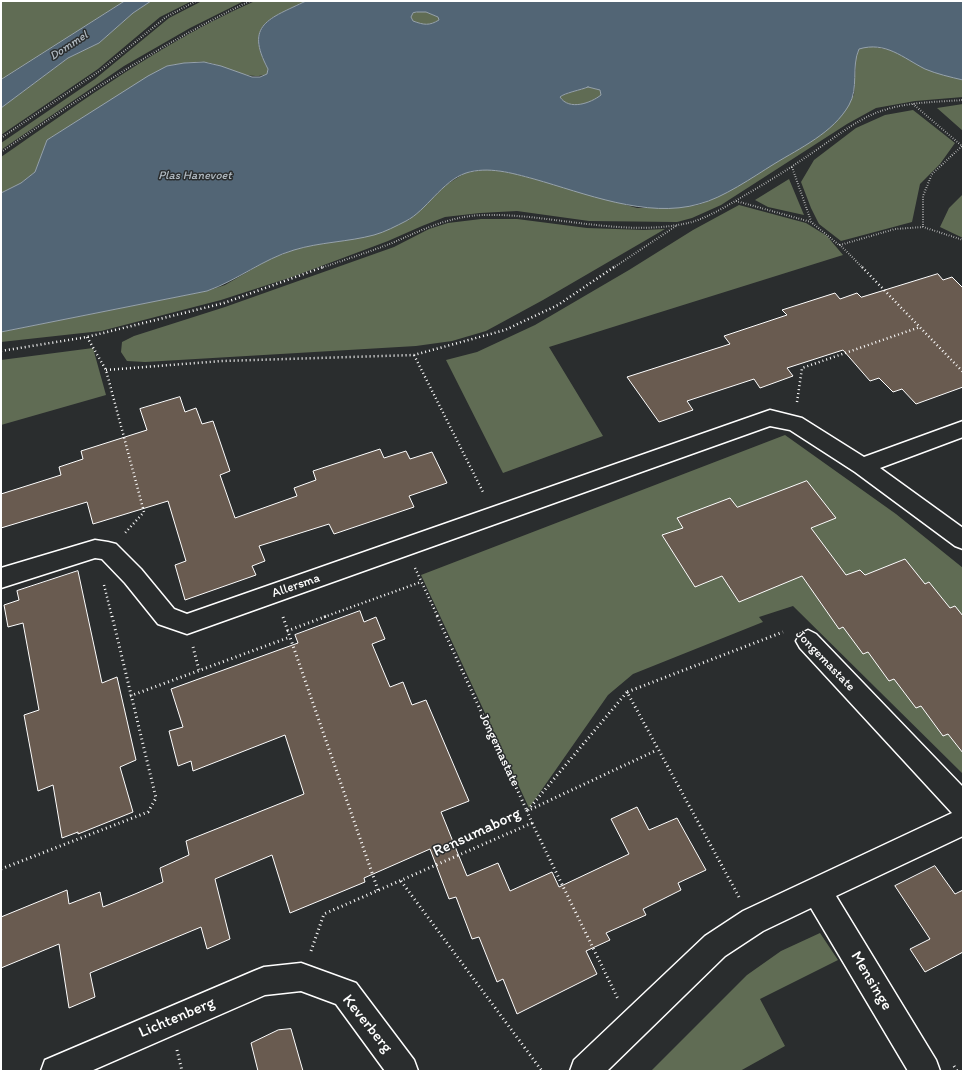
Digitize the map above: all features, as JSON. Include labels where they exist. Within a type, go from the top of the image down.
[{"type":"street","name":"Allersma","points":[[102,550],[133,576],[166,617],[187,624],[405,548],[494,514],[770,418],[794,423]]},
{"type":"street","points":[[794,423],[862,466],[963,540]]},
{"type":"street","points":[[862,466],[963,429]]},
{"type":"street","points":[[1,578],[102,550]]},
{"type":"street","name":"Jongemastate","points":[[808,641],[963,806]]},
{"type":"street","points":[[585,1071],[715,946],[753,921],[963,822]]},
{"type":"street","name":"Mensinge","points":[[817,891],[925,1071]]},
{"type":"street","name":"Lichtenberg","points":[[56,1071],[264,981],[302,977]]},
{"type":"street","name":"Keverberg","points":[[302,977],[346,993],[403,1071]]},
{"type":"path","points":[[1,138],[101,70],[166,17],[196,1]]},
{"type":"path","points":[[1,152],[117,74],[170,41],[250,1]]},
{"type":"path","points":[[1,351],[87,337],[224,303],[391,243],[429,226],[447,220],[480,215],[518,215],[588,225],[645,227],[678,225],[694,221],[735,201],[792,167],[851,126],[881,111],[913,104],[963,100]]},
{"type":"path","points":[[913,104],[962,146],[932,174],[923,196],[923,227]]},
{"type":"path","points":[[792,167],[811,222]]},
{"type":"path","points":[[735,201],[811,222],[840,245],[963,372]]},
{"type":"path","points":[[106,370],[222,361],[414,355],[505,330],[558,305],[678,225]]},
{"type":"path","points":[[840,245],[894,229],[923,227],[963,240]]},
{"type":"path","points":[[794,423],[802,368],[920,327]]},
{"type":"path","points":[[1,869],[148,812],[156,798],[130,696],[102,550],[144,512],[106,370],[87,337]]},
{"type":"path","points":[[414,355],[494,514]]},
{"type":"path","name":"Jongemastate","points":[[405,548],[527,811],[627,692],[796,627],[808,641]]},
{"type":"path","points":[[287,630],[421,582]]},
{"type":"path","points":[[275,594],[378,890]]},
{"type":"path","points":[[130,696],[290,637]]},
{"type":"path","points":[[627,692],[657,750],[753,921]]},
{"type":"path","name":"Rensumaborg","points":[[302,977],[324,914],[532,823],[527,811],[657,750]]},
{"type":"path","points":[[532,823],[618,1000],[637,1022]]},
{"type":"path","points":[[401,881],[542,1071]]},
{"type":"green space","points":[[1,1],[125,1],[1,80]]},
{"type":"green space","points":[[151,1],[192,1],[160,17],[98,69],[1,135],[1,108],[68,58],[99,43],[133,13]]},
{"type":"green space","points":[[202,1],[244,1],[190,28],[124,66],[1,150],[1,143],[95,79],[169,18]]},
{"type":"green space","points":[[255,1],[306,1],[271,19],[264,25],[260,32],[259,42],[261,54],[268,69],[267,74],[251,76],[212,63],[204,62],[190,62],[167,66],[47,140],[35,172],[21,183],[1,193],[1,157],[124,73],[156,53],[188,34]]},
{"type":"green space","points":[[426,12],[438,17],[439,20],[426,24],[413,21],[411,17],[413,13]]},
{"type":"green space","points":[[870,46],[890,50],[906,57],[925,69],[963,80],[963,97],[915,101],[876,108],[847,124],[721,205],[692,218],[677,222],[589,221],[517,211],[445,217],[388,241],[292,277],[221,300],[101,331],[1,342],[1,332],[207,291],[225,285],[268,260],[293,250],[354,239],[409,220],[446,185],[465,173],[487,169],[516,174],[637,208],[667,208],[698,205],[711,200],[761,172],[854,95],[856,58],[859,49]]},
{"type":"green space","points":[[588,87],[600,90],[602,95],[592,101],[574,105],[569,104],[560,97],[566,94]]},
{"type":"green space","points":[[963,104],[963,131],[937,108]]},
{"type":"green space","points":[[913,110],[955,143],[940,164],[920,184],[912,222],[841,241],[819,224],[801,182],[814,160],[856,128],[885,115]]},
{"type":"green space","points":[[789,179],[804,215],[768,207],[755,200]]},
{"type":"green space","points":[[963,194],[963,238],[940,227],[949,208]]},
{"type":"green space","points":[[739,205],[806,223],[827,236],[843,255],[549,347],[603,436],[503,473],[446,360],[477,352],[535,325],[629,270],[693,230]]},
{"type":"green space","points":[[481,219],[517,219],[587,228],[644,230],[665,229],[543,300],[486,331],[452,341],[416,346],[145,362],[127,361],[121,352],[122,342],[134,336],[225,307],[394,247],[429,229],[448,223]]},
{"type":"green space","points":[[93,348],[106,395],[1,425],[1,360]]},
{"type":"green space","points":[[785,435],[896,514],[963,568],[963,774],[793,606],[759,617],[763,622],[633,674],[608,695],[529,808],[421,575]]},
{"type":"green space","points":[[820,933],[838,960],[760,999],[785,1046],[740,1071],[651,1071],[747,975],[781,951]]},
{"type":"water","name":"Dommel","points":[[125,1],[151,1],[133,13],[99,43],[68,58],[1,108],[1,80]]},
{"type":"water","name":"Plas Hanevoet","points":[[306,1],[963,1],[963,80],[925,69],[886,49],[869,47],[859,49],[855,63],[854,92],[852,98],[849,105],[834,124],[805,146],[738,187],[699,204],[679,208],[637,206],[594,197],[534,179],[500,171],[474,171],[466,173],[449,182],[413,216],[406,221],[378,234],[294,250],[272,259],[207,291],[1,332],[1,193],[21,183],[35,172],[47,140],[148,76],[167,66],[204,62],[221,66],[252,77],[260,77],[267,74],[268,69],[261,54],[259,42],[260,32],[264,25],[271,19]],"holes":[[[426,12],[438,17],[439,20],[426,24],[413,21],[411,17],[413,13]],[[588,87],[600,90],[601,95],[592,101],[574,105],[569,104],[560,97]]]},
{"type":"building","points":[[938,274],[943,280],[952,277],[963,288],[963,387],[916,404],[902,389],[893,392],[879,378],[870,381],[843,350],[787,368],[793,376],[760,388],[754,379],[687,401],[693,410],[659,422],[627,377],[730,344],[724,336],[787,315],[782,310],[835,293],[840,299],[857,293],[861,297]]},
{"type":"building","points":[[180,397],[185,412],[196,408],[202,424],[213,421],[230,471],[220,475],[235,518],[297,496],[294,488],[316,480],[313,471],[380,449],[384,458],[406,451],[410,459],[432,452],[447,483],[409,496],[414,507],[334,534],[329,524],[259,546],[265,561],[252,566],[256,575],[185,600],[175,565],[186,561],[168,501],[93,524],[87,502],[1,528],[1,494],[61,475],[59,467],[83,459],[81,451],[147,430],[140,409]]},
{"type":"building","points":[[807,481],[836,518],[811,528],[846,575],[860,570],[865,575],[905,559],[925,584],[929,582],[950,608],[955,606],[963,616],[963,753],[948,734],[943,736],[921,706],[916,708],[894,679],[889,681],[868,652],[863,654],[843,627],[839,629],[802,576],[739,602],[722,576],[695,587],[662,535],[683,528],[677,518],[730,498],[737,507]]},
{"type":"building","points":[[78,571],[102,683],[117,677],[136,760],[120,767],[133,812],[78,834],[78,832],[62,838],[53,785],[38,791],[24,715],[39,710],[23,623],[8,627],[4,605],[19,600],[17,591]]},
{"type":"building","points":[[360,611],[364,622],[376,617],[385,639],[372,644],[390,687],[403,682],[412,705],[426,700],[469,801],[441,812],[467,876],[498,863],[510,891],[552,872],[559,887],[629,854],[611,819],[637,807],[649,830],[677,818],[706,870],[678,883],[681,890],[643,909],[646,915],[606,933],[610,940],[586,951],[597,974],[517,1014],[503,979],[497,982],[479,937],[472,939],[456,897],[449,899],[430,849],[364,878],[365,882],[290,913],[272,855],[215,879],[230,939],[207,949],[201,927],[90,973],[95,997],[69,1008],[59,944],[1,968],[1,917],[67,890],[69,904],[100,892],[103,907],[163,882],[160,868],[189,855],[186,841],[304,794],[285,735],[193,771],[191,761],[178,766],[169,731],[183,727],[171,689],[298,643],[295,635]]},
{"type":"building","points":[[935,866],[955,894],[963,890],[963,952],[925,972],[910,949],[930,939],[895,886]]},
{"type":"building","points":[[291,1029],[303,1071],[258,1071],[251,1043],[278,1030]]}]
